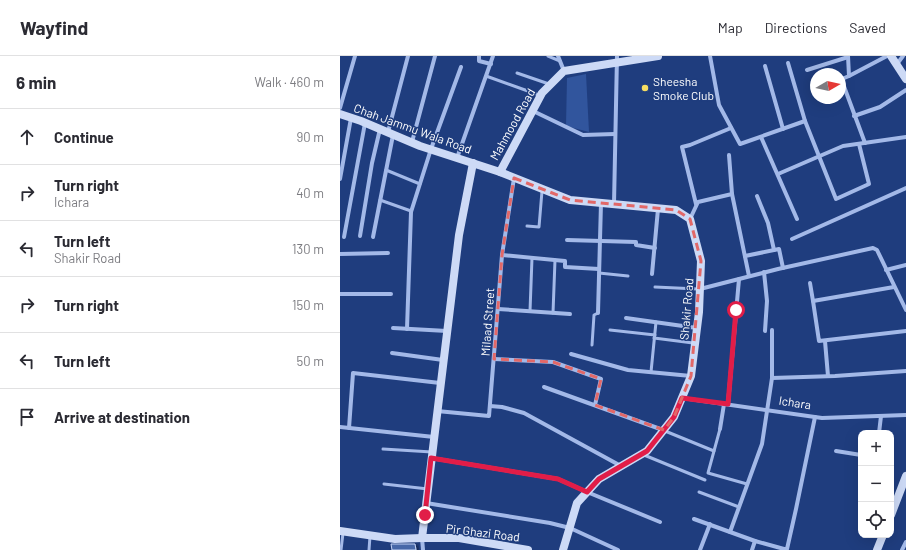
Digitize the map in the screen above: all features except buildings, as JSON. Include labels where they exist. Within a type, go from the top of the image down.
[{"type":"street","points":[[340,108],[355,56]]},
{"type":"street","points":[[373,237],[386,170],[390,133],[408,56]]},
{"type":"street","points":[[412,142],[435,56]]},
{"type":"street","points":[[479,56],[479,61],[491,64]]},
{"type":"street","points":[[457,158],[493,56]]},
{"type":"street","points":[[559,58],[564,71],[617,60],[658,56]]},
{"type":"street","points":[[710,56],[719,105],[740,144],[805,121]]},
{"type":"street","points":[[807,70],[848,56],[849,76]]},
{"type":"street","points":[[865,143],[854,116],[842,79],[888,56]]},
{"type":"street","points":[[892,56],[906,79]]},
{"type":"street","points":[[897,64],[903,56]]},
{"type":"street","points":[[614,204],[617,60]]},
{"type":"street","points":[[788,63],[805,121],[820,155],[836,199],[869,184],[859,144]]},
{"type":"street","points":[[765,66],[784,129]]},
{"type":"street","points":[[407,329],[411,211],[460,67]]},
{"type":"street","name":"Mahmood Road","points":[[500,172],[541,96],[564,71]]},
{"type":"street","points":[[854,116],[880,107],[906,90]]},
{"type":"street","points":[[533,111],[583,134],[615,134]]},
{"type":"street","name":"Chah Jammu Wala Road","points":[[340,114],[431,149],[500,172]]},
{"type":"street","points":[[340,179],[351,118]]},
{"type":"street","points":[[344,237],[365,123]]},
{"type":"street","points":[[500,172],[570,200],[676,210],[690,219],[696,204],[682,147],[731,128]]},
{"type":"street","points":[[360,236],[372,163],[380,129]]},
{"type":"street","points":[[761,137],[798,219]]},
{"type":"street","points":[[778,174],[843,146],[906,137]]},
{"type":"street","points":[[729,155],[732,194],[749,276]]},
{"type":"street","points":[[423,550],[422,538],[426,503],[459,235],[473,163]]},
{"type":"street","name":"Milaad Street","points":[[490,406],[502,256],[514,178]]},
{"type":"street","points":[[792,239],[906,188]]},
{"type":"street","points":[[696,204],[698,202],[732,194]]},
{"type":"street","points":[[757,196],[768,223],[774,250]]},
{"type":"street","points":[[598,313],[601,203]]},
{"type":"street","points":[[652,274],[658,209]]},
{"type":"street","name":"Shakir Road","points":[[563,550],[577,503],[599,479],[647,451],[674,417],[691,376],[697,328],[701,261],[690,219]]},
{"type":"street","points":[[567,240],[636,242],[636,245],[654,248]]},
{"type":"street","points":[[700,289],[764,272],[873,248],[877,250],[906,310]]},
{"type":"street","points":[[745,256],[779,249],[783,268]]},
{"type":"street","points":[[340,254],[388,253]]},
{"type":"street","points":[[502,256],[565,261],[565,267],[599,271]]},
{"type":"street","points":[[886,270],[906,265]]},
{"type":"street","points":[[764,272],[767,301],[765,331]]},
{"type":"street","points":[[720,429],[726,404],[739,279]]},
{"type":"street","points":[[810,283],[814,301],[819,342],[906,331]]},
{"type":"street","points":[[814,301],[894,286]]},
{"type":"street","points":[[340,294],[391,294]]},
{"type":"street","points":[[498,309],[570,314]]},
{"type":"street","points":[[626,318],[697,328]]},
{"type":"street","points":[[393,328],[448,331]]},
{"type":"street","points":[[730,532],[762,444],[772,378],[772,330]]},
{"type":"street","points":[[825,341],[828,376]]},
{"type":"street","points":[[392,353],[443,360]]},
{"type":"street","points":[[571,354],[628,370],[691,376]]},
{"type":"street","points":[[494,359],[553,362],[601,379],[595,405]]},
{"type":"street","points":[[772,378],[906,371]]},
{"type":"street","points":[[349,428],[353,373],[440,383]]},
{"type":"street","points":[[544,387],[664,430]]},
{"type":"street","name":"Ichara","points":[[682,398],[822,418],[906,415]]},
{"type":"street","points":[[437,410],[489,416],[490,406],[502,407],[524,413],[622,466]]},
{"type":"street","points":[[879,430],[881,416]]},
{"type":"street","points":[[694,519],[755,541],[787,549],[815,417]]},
{"type":"street","points":[[340,427],[434,437]]},
{"type":"street","points":[[836,451],[858,455]]},
{"type":"street","points":[[432,455],[558,479],[660,522]]},
{"type":"street","points":[[894,507],[906,476]]},
{"type":"street","points":[[426,503],[550,523],[570,528],[618,550]]},
{"type":"street","points":[[700,550],[710,524]]},
{"type":"street","name":"Pir Ghazi Road","points":[[342,531],[395,539],[459,538],[502,548],[528,550]]},
{"type":"street","points":[[877,550],[882,538]]},
{"type":"street","points":[[752,550],[755,541]]},
{"type":"street","points":[[902,550],[906,542]]},
{"type":"lane","points":[[548,56],[559,58]]},
{"type":"lane","points":[[517,73],[551,84]]},
{"type":"lane","points":[[486,76],[541,96]]},
{"type":"lane","points":[[386,170],[420,184]]},
{"type":"lane","points":[[527,226],[539,227],[542,189]]},
{"type":"lane","points":[[380,200],[411,211]]},
{"type":"lane","points":[[530,312],[532,258]]},
{"type":"lane","points":[[552,313],[555,260]]},
{"type":"lane","points":[[599,271],[628,276]]},
{"type":"lane","points":[[655,287],[700,289]]},
{"type":"lane","points":[[592,346],[594,315],[598,313]]},
{"type":"lane","points":[[652,372],[656,322]]},
{"type":"lane","points":[[610,330],[654,336],[695,344]]},
{"type":"lane","points":[[720,429],[708,473],[747,484]]},
{"type":"lane","points":[[664,430],[714,451]]},
{"type":"lane","points":[[383,449],[432,455]]},
{"type":"lane","points":[[642,454],[705,480]]},
{"type":"lane","points":[[384,484],[428,489]]},
{"type":"lane","points":[[699,492],[739,507]]},
{"type":"lane","points":[[342,531],[342,550]]},
{"type":"lane","points":[[369,550],[370,536]]},
{"type":"highlighted area","points":[[514,178],[570,200],[676,210],[690,219],[701,261],[691,376],[674,417],[664,430],[595,405],[601,379],[553,362],[494,359],[502,255]]},
{"type":"shaded area","points":[[586,74],[589,132],[566,126],[567,78]]},
{"type":"place","name":"Sheesha Smoke Club","points":[[645,88]]},
{"type":"route","points":[[425,515],[431,458],[558,479],[587,492],[599,479],[647,451],[674,417],[682,398],[728,404],[736,310]]}]
